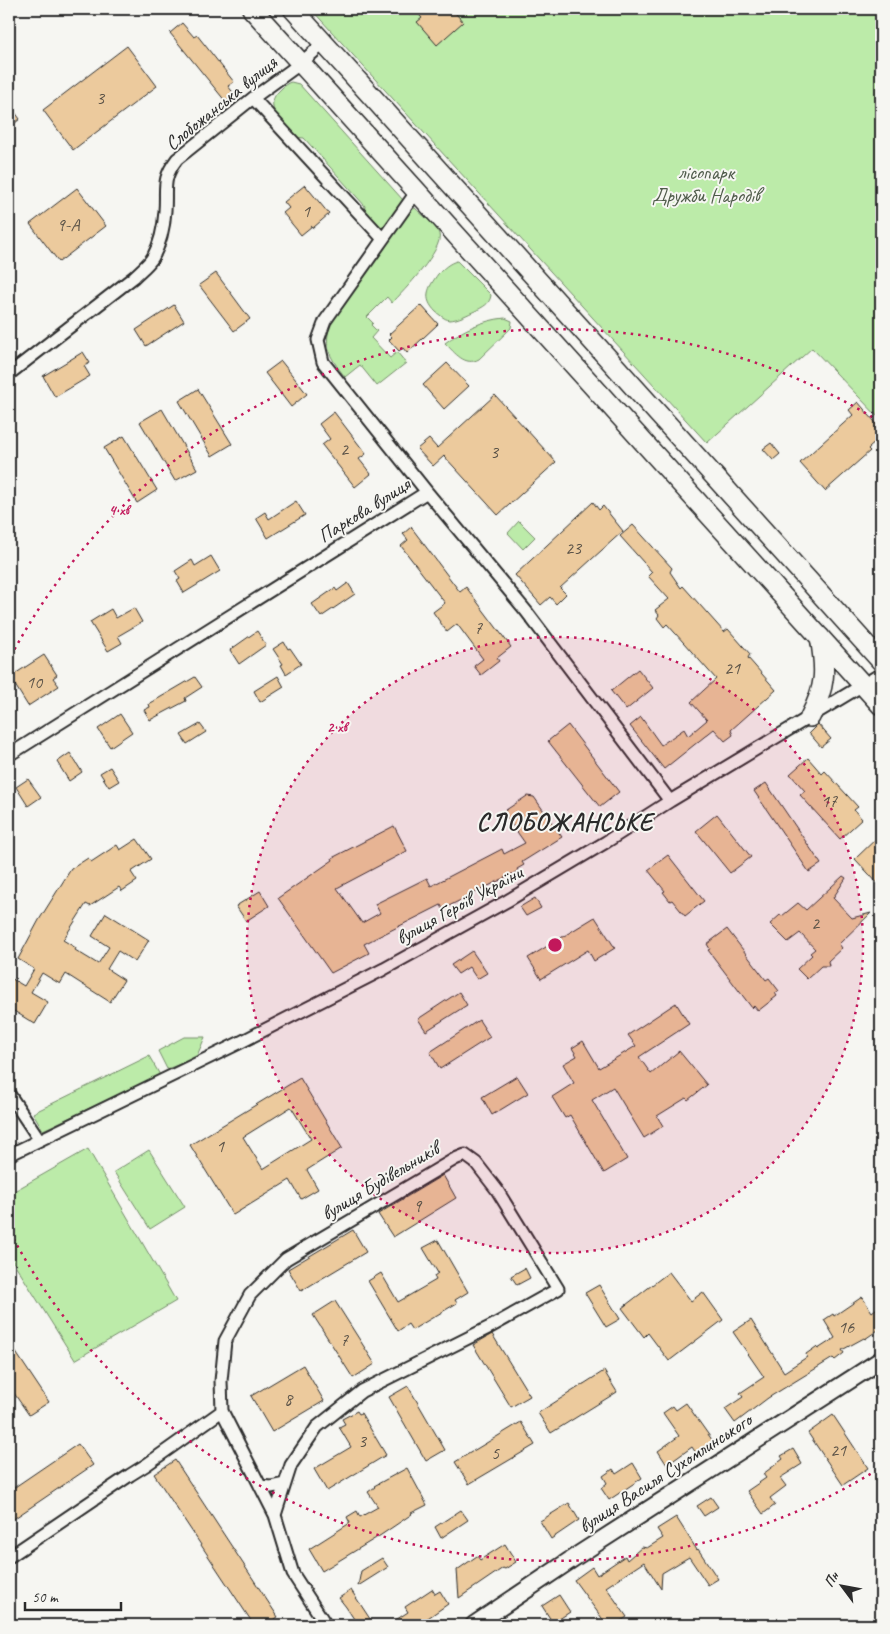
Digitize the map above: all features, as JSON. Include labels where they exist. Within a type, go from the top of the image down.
[{"type":"main road","points":[[252,9],[881,705]]},
{"type":"main road","points":[[293,9],[880,662]]},
{"type":"main road","points":[[810,717],[819,699],[824,682],[824,659],[820,636]]},
{"type":"main road","name":"вулиця Василя Сухомлинського","points":[[474,1625],[586,1549],[881,1360]]},
{"type":"street","name":"Слобожанська вулиця","points":[[9,374],[134,277],[152,258],[162,233],[166,211],[165,183],[169,170],[177,159],[324,43]]},
{"type":"street","points":[[253,98],[383,239]]},
{"type":"street","points":[[416,191],[325,321],[318,340],[323,362],[422,495],[526,611],[670,801]]},
{"type":"street","name":"Паркова вулиця","points":[[9,754],[422,495]]},
{"type":"street","name":"вулиця Героїв України","points":[[9,1155],[240,1043],[375,974],[507,901],[864,685],[880,662]]},
{"type":"street","points":[[9,1094],[40,1139]]},
{"type":"street","name":"вулиця Будівельників","points":[[275,1515],[291,1465],[317,1428],[362,1391],[492,1326],[558,1289],[496,1190],[476,1163],[465,1155],[455,1159],[286,1259],[250,1295],[225,1341],[221,1380],[222,1411],[275,1515],[293,1574],[326,1625]]},
{"type":"street","points":[[9,1557],[146,1465],[222,1411]]},
{"type":"street","points":[[260,1486],[271,1487],[285,1484]]},
{"type":"green space","name":"лісопарк Дружби Народів","points":[[311,9],[881,9],[881,420],[812,348],[707,443]]},
{"type":"green space","points":[[291,82],[299,84],[403,200],[385,228],[382,229],[363,217],[365,206],[304,138],[294,137],[279,120],[273,108],[275,95]]},
{"type":"green space","points":[[410,208],[415,208],[435,227],[439,234],[439,241],[429,260],[392,303],[387,297],[367,317],[377,331],[371,338],[390,358],[397,352],[406,363],[377,386],[360,365],[345,377],[334,362],[328,349],[328,335],[333,317]]},
{"type":"green space","points":[[457,261],[491,295],[488,303],[483,307],[463,317],[449,320],[441,316],[432,307],[429,302],[428,293],[438,274],[449,264]]},
{"type":"green space","points":[[505,318],[512,321],[511,328],[479,359],[469,361],[460,358],[445,343],[473,326]]},
{"type":"green space","points":[[519,521],[535,537],[523,549],[508,533]]},
{"type":"green space","points":[[184,1037],[205,1037],[196,1058],[167,1069],[158,1051]]},
{"type":"green space","points":[[149,1056],[160,1075],[43,1130],[33,1113]]},
{"type":"green space","points":[[88,1149],[176,1301],[75,1360],[9,1255],[9,1194]]},
{"type":"green space","points":[[149,1150],[185,1207],[150,1229],[114,1172]]},
{"type":"building","points":[[414,9],[452,9],[463,22],[437,45],[417,22],[422,18]]},
{"type":"building","points":[[182,23],[194,37],[197,35],[234,82],[228,86],[235,95],[226,102],[170,33]]},
{"type":"building","points":[[127,46],[157,86],[73,150],[43,110]]},
{"type":"building","points":[[9,104],[20,119],[9,128]]},
{"type":"building","points":[[305,185],[329,214],[313,228],[312,226],[301,235],[283,213],[289,208],[284,202]]},
{"type":"building","points":[[77,188],[106,226],[59,262],[30,224]]},
{"type":"building","points":[[216,273],[250,319],[234,331],[199,285]]},
{"type":"building","points":[[174,305],[184,321],[146,346],[136,330]]},
{"type":"building","points":[[421,305],[438,324],[407,353],[403,348],[399,351],[389,340],[392,337],[389,334]]},
{"type":"building","points":[[83,352],[90,363],[84,366],[90,376],[55,397],[43,376]]},
{"type":"building","points":[[281,361],[307,394],[291,407],[265,373]]},
{"type":"building","points":[[447,363],[469,386],[444,409],[423,385]]},
{"type":"building","points":[[198,389],[232,444],[212,456],[179,401]]},
{"type":"building","points":[[495,395],[556,462],[498,515],[444,456],[433,466],[417,449],[429,439],[437,448]]},
{"type":"building","points":[[858,402],[881,429],[881,437],[868,449],[870,451],[825,491],[800,463],[853,415],[849,410]]},
{"type":"building","points":[[162,409],[197,469],[175,481],[140,422]]},
{"type":"building","points":[[334,412],[366,454],[359,459],[371,474],[355,487],[322,445],[330,439],[319,424]]},
{"type":"building","points":[[124,436],[157,490],[137,503],[104,448]]},
{"type":"building","points":[[771,443],[780,454],[773,460],[763,449]]},
{"type":"building","points":[[296,501],[305,515],[268,538],[256,518],[265,512],[269,519]]},
{"type":"building","points":[[593,502],[599,510],[603,506],[623,531],[560,588],[566,594],[556,604],[550,597],[541,605],[515,575]]},
{"type":"building","points":[[633,525],[672,568],[670,572],[681,588],[683,586],[724,632],[728,629],[750,654],[748,658],[776,690],[731,730],[733,735],[725,741],[714,729],[664,769],[630,726],[641,717],[661,745],[684,729],[688,736],[707,720],[691,702],[716,679],[667,624],[664,627],[657,618],[659,615],[655,610],[669,599],[648,576],[652,572],[620,536]]},
{"type":"building","points":[[411,527],[460,592],[466,587],[511,647],[497,658],[499,661],[481,675],[474,666],[483,659],[457,624],[447,632],[433,612],[445,603],[401,546],[408,540],[403,534]]},
{"type":"building","points":[[211,556],[220,571],[184,593],[177,581],[180,579],[175,571],[192,560],[195,566]]},
{"type":"building","points":[[348,583],[355,594],[321,617],[312,604],[335,588],[337,591]]},
{"type":"building","points":[[134,608],[142,622],[118,636],[122,643],[108,651],[90,622],[111,609],[116,618]]},
{"type":"building","points":[[257,631],[266,645],[239,664],[230,650]]},
{"type":"building","points":[[284,642],[301,664],[286,674],[281,665],[283,664],[273,649]]},
{"type":"building","points":[[44,655],[57,675],[53,678],[59,686],[28,706],[10,677]]},
{"type":"building","points":[[638,669],[653,688],[626,710],[611,691]]},
{"type":"building","points":[[278,676],[284,687],[260,702],[254,691]]},
{"type":"building","points":[[195,677],[202,687],[185,698],[186,701],[150,720],[144,710],[150,707],[149,704]]},
{"type":"building","points":[[120,714],[132,732],[110,747],[98,729]]},
{"type":"building","points":[[200,724],[206,732],[187,744],[181,735]]},
{"type":"building","points":[[818,724],[831,739],[821,747],[809,733]]},
{"type":"building","points":[[568,725],[619,792],[600,807],[548,741]]},
{"type":"building","points":[[70,753],[82,772],[69,781],[57,762]]},
{"type":"building","points":[[808,758],[822,774],[825,771],[858,807],[854,810],[862,819],[840,839],[800,795],[805,791],[790,774]]},
{"type":"building","points":[[110,767],[119,781],[109,787],[100,773]]},
{"type":"building","points":[[28,779],[41,797],[28,806],[16,787]]},
{"type":"building","points":[[766,783],[821,864],[809,872],[754,791]]},
{"type":"building","points":[[527,796],[534,797],[562,837],[522,862],[524,865],[517,869],[518,871],[443,909],[441,905],[364,944],[369,953],[331,973],[278,898],[333,860],[332,858],[394,826],[407,851],[337,888],[362,923],[380,913],[375,904],[427,878],[431,886],[502,849],[504,854],[525,843],[503,812]]},
{"type":"building","points":[[717,814],[751,857],[730,873],[696,831]]},
{"type":"building","points":[[881,834],[881,887],[855,859]]},
{"type":"building","points":[[137,839],[151,859],[131,872],[137,881],[122,891],[119,887],[90,906],[86,904],[63,940],[98,964],[109,947],[92,936],[106,913],[149,940],[135,962],[118,951],[107,969],[124,980],[110,1002],[66,974],[60,984],[42,973],[31,992],[48,1002],[35,1024],[9,1008],[9,977],[24,986],[34,969],[18,959],[39,920],[71,869],[88,858],[91,862],[117,845],[120,850]]},
{"type":"building","points":[[668,855],[704,901],[685,916],[672,900],[670,901],[663,892],[665,891],[648,870]]},
{"type":"building","points":[[843,876],[846,878],[833,898],[852,918],[871,913],[839,944],[842,948],[828,961],[829,966],[821,966],[807,979],[797,969],[812,955],[810,953],[815,949],[800,933],[788,942],[770,924],[798,903],[806,910]]},
{"type":"building","points":[[260,891],[269,906],[246,921],[236,906]]},
{"type":"building","points":[[535,898],[541,908],[526,916],[520,907]]},
{"type":"building","points":[[595,917],[615,948],[594,961],[588,950],[541,979],[528,958]]},
{"type":"building","points":[[727,929],[766,980],[769,978],[779,991],[775,993],[777,996],[758,1011],[754,1006],[752,1008],[708,950],[710,949],[707,944]]},
{"type":"building","points":[[472,951],[487,973],[477,979],[469,967],[458,974],[451,965]]},
{"type":"building","points":[[459,992],[467,1005],[426,1031],[418,1019]]},
{"type":"building","points":[[676,1003],[689,1024],[639,1057],[651,1074],[679,1051],[707,1085],[688,1100],[686,1098],[657,1116],[663,1126],[644,1138],[613,1087],[592,1100],[627,1159],[604,1173],[570,1115],[565,1118],[552,1097],[574,1083],[563,1064],[577,1056],[572,1048],[583,1041],[599,1068],[636,1046],[628,1035]]},
{"type":"building","points":[[479,1020],[490,1037],[440,1069],[430,1052]]},
{"type":"building","points":[[517,1076],[528,1093],[492,1115],[482,1097]]},
{"type":"building","points":[[300,1078],[342,1148],[307,1170],[318,1189],[301,1199],[290,1180],[233,1215],[190,1145]],"holes":[[[291,1107],[311,1139],[263,1169],[243,1137]]]},
{"type":"building","points":[[443,1175],[456,1198],[393,1237],[378,1214]]},
{"type":"building","points":[[353,1230],[366,1252],[301,1291],[288,1269]]},
{"type":"building","points":[[438,1240],[468,1292],[455,1300],[457,1303],[412,1330],[408,1324],[398,1331],[368,1281],[381,1273],[398,1302],[436,1280],[434,1276],[438,1273],[423,1248]]},
{"type":"building","points":[[525,1268],[530,1278],[517,1285],[511,1276]]},
{"type":"building","points":[[669,1272],[691,1301],[703,1292],[723,1320],[669,1361],[648,1333],[644,1337],[622,1308]]},
{"type":"building","points":[[599,1285],[620,1319],[606,1327],[585,1293]]},
{"type":"building","points":[[862,1297],[872,1312],[881,1305],[881,1328],[865,1339],[842,1350],[844,1353],[835,1360],[833,1358],[768,1398],[735,1423],[725,1409],[743,1397],[740,1393],[764,1377],[733,1332],[751,1320],[784,1372],[807,1357],[806,1354],[816,1347],[818,1349],[835,1338],[824,1320],[833,1314],[834,1316]]},
{"type":"building","points":[[335,1301],[375,1364],[353,1378],[313,1315]]},
{"type":"building","points":[[492,1334],[530,1396],[511,1407],[473,1345]]},
{"type":"building","points":[[9,1342],[49,1402],[29,1415],[9,1386]]},
{"type":"building","points":[[303,1365],[324,1401],[272,1432],[251,1396]]},
{"type":"building","points":[[604,1371],[617,1392],[551,1433],[538,1413]]},
{"type":"building","points":[[408,1386],[445,1450],[426,1461],[389,1397]]},
{"type":"building","points":[[686,1403],[715,1444],[698,1456],[692,1447],[667,1465],[658,1451],[679,1436],[663,1413],[673,1406],[676,1410]]},
{"type":"building","points":[[357,1411],[359,1414],[361,1413],[386,1455],[327,1491],[314,1469],[351,1447],[339,1427],[345,1424],[342,1419]]},
{"type":"building","points":[[833,1415],[868,1468],[843,1485],[808,1433]]},
{"type":"building","points":[[521,1422],[535,1445],[469,1484],[455,1462]]},
{"type":"building","points":[[78,1444],[93,1465],[9,1522],[9,1491]]},
{"type":"building","points":[[793,1449],[802,1464],[780,1478],[786,1486],[770,1498],[775,1505],[763,1514],[747,1491],[766,1478],[763,1474],[783,1459],[781,1456]]},
{"type":"building","points":[[175,1460],[278,1617],[265,1625],[254,1625],[154,1474]]},
{"type":"building","points":[[633,1463],[642,1478],[609,1500],[601,1488],[607,1483],[603,1476],[613,1469],[616,1474]]},
{"type":"building","points":[[407,1468],[427,1505],[411,1513],[381,1535],[322,1571],[309,1549],[350,1523],[347,1517],[357,1511],[360,1517],[378,1507],[368,1492],[374,1486]]},
{"type":"building","points":[[711,1497],[718,1507],[704,1516],[697,1506]]},
{"type":"building","points":[[569,1503],[579,1520],[551,1539],[540,1521]]},
{"type":"building","points":[[461,1510],[468,1520],[441,1538],[435,1527]]},
{"type":"building","points":[[676,1517],[718,1579],[708,1585],[689,1557],[662,1573],[661,1589],[644,1562],[606,1587],[627,1617],[615,1625],[607,1625],[574,1580],[592,1567],[597,1575],[625,1556],[627,1560],[642,1547],[647,1548],[663,1538],[657,1529]]},
{"type":"building","points":[[505,1544],[516,1562],[505,1569],[503,1568],[459,1598],[457,1570],[477,1556],[480,1560]]},
{"type":"building","points":[[382,1558],[388,1567],[358,1586],[361,1571]]},
{"type":"building","points":[[432,1589],[435,1594],[440,1591],[448,1604],[425,1620],[429,1625],[388,1625],[408,1612],[405,1607]]},
{"type":"building","points":[[351,1590],[374,1625],[358,1625],[339,1598]]},
{"type":"building","points":[[559,1595],[570,1612],[553,1623],[542,1606]]},
{"type":"district","name":"СЛОБОЖАНСЬКЕ","points":[[565,822]]}]
